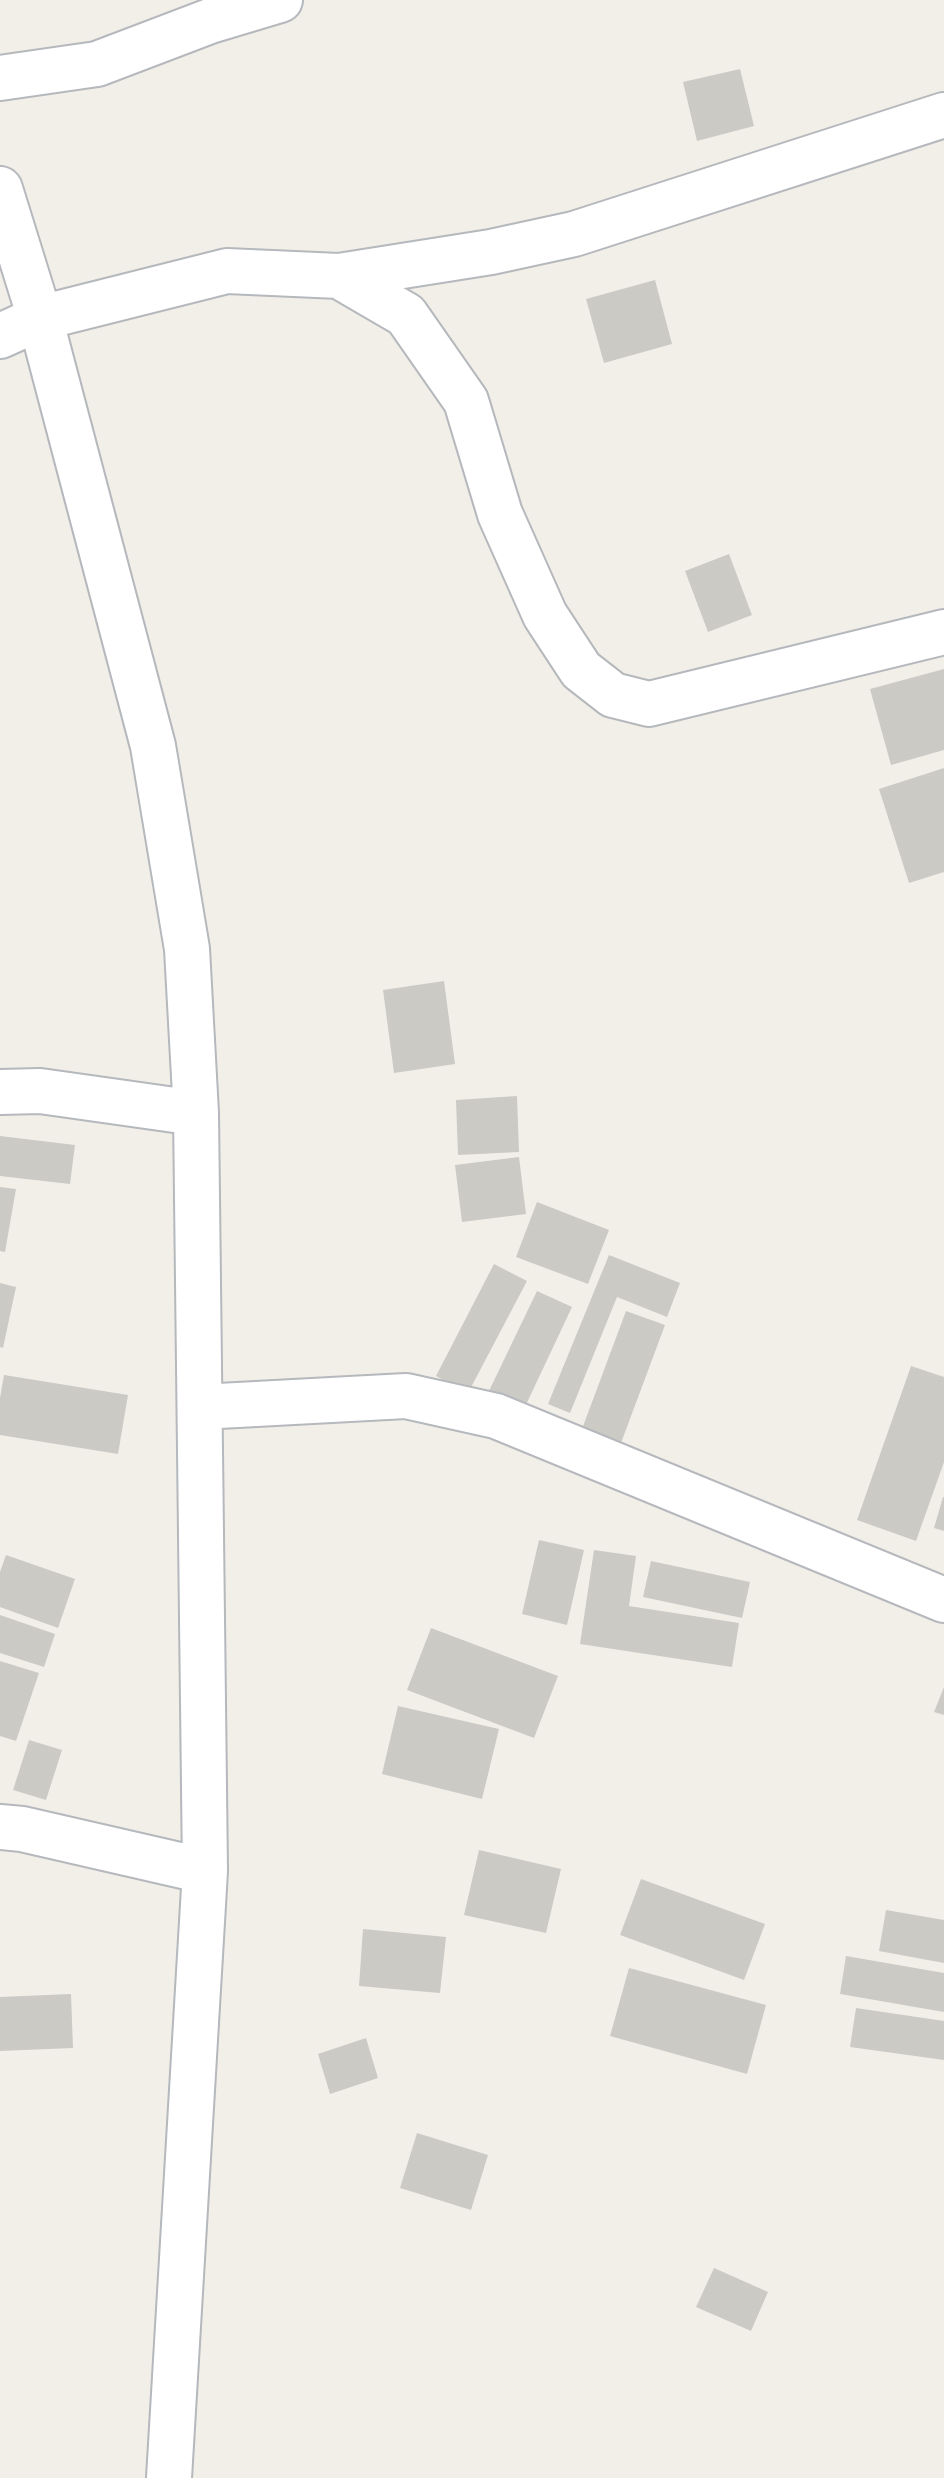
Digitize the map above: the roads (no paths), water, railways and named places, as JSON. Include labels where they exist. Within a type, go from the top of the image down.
[{"type":"street","points":[[0,78],[97,64],[210,21],[280,0]]},
{"type":"street","points":[[0,336],[40,318],[227,271],[339,276],[491,252],[574,234],[944,115]]},
{"type":"street","points":[[0,189],[40,318],[153,746],[187,949],[196,1113],[205,1871],[169,2478]]},
{"type":"street","points":[[339,276],[406,315],[466,401],[500,514],[545,615],[581,670],[613,695],[649,704],[944,632]]},
{"type":"street","points":[[0,1092],[40,1091],[196,1113]]},
{"type":"street","points":[[200,1407],[406,1396],[496,1416],[944,1600]]},
{"type":"street","points":[[7,1836],[205,1871]]}]
